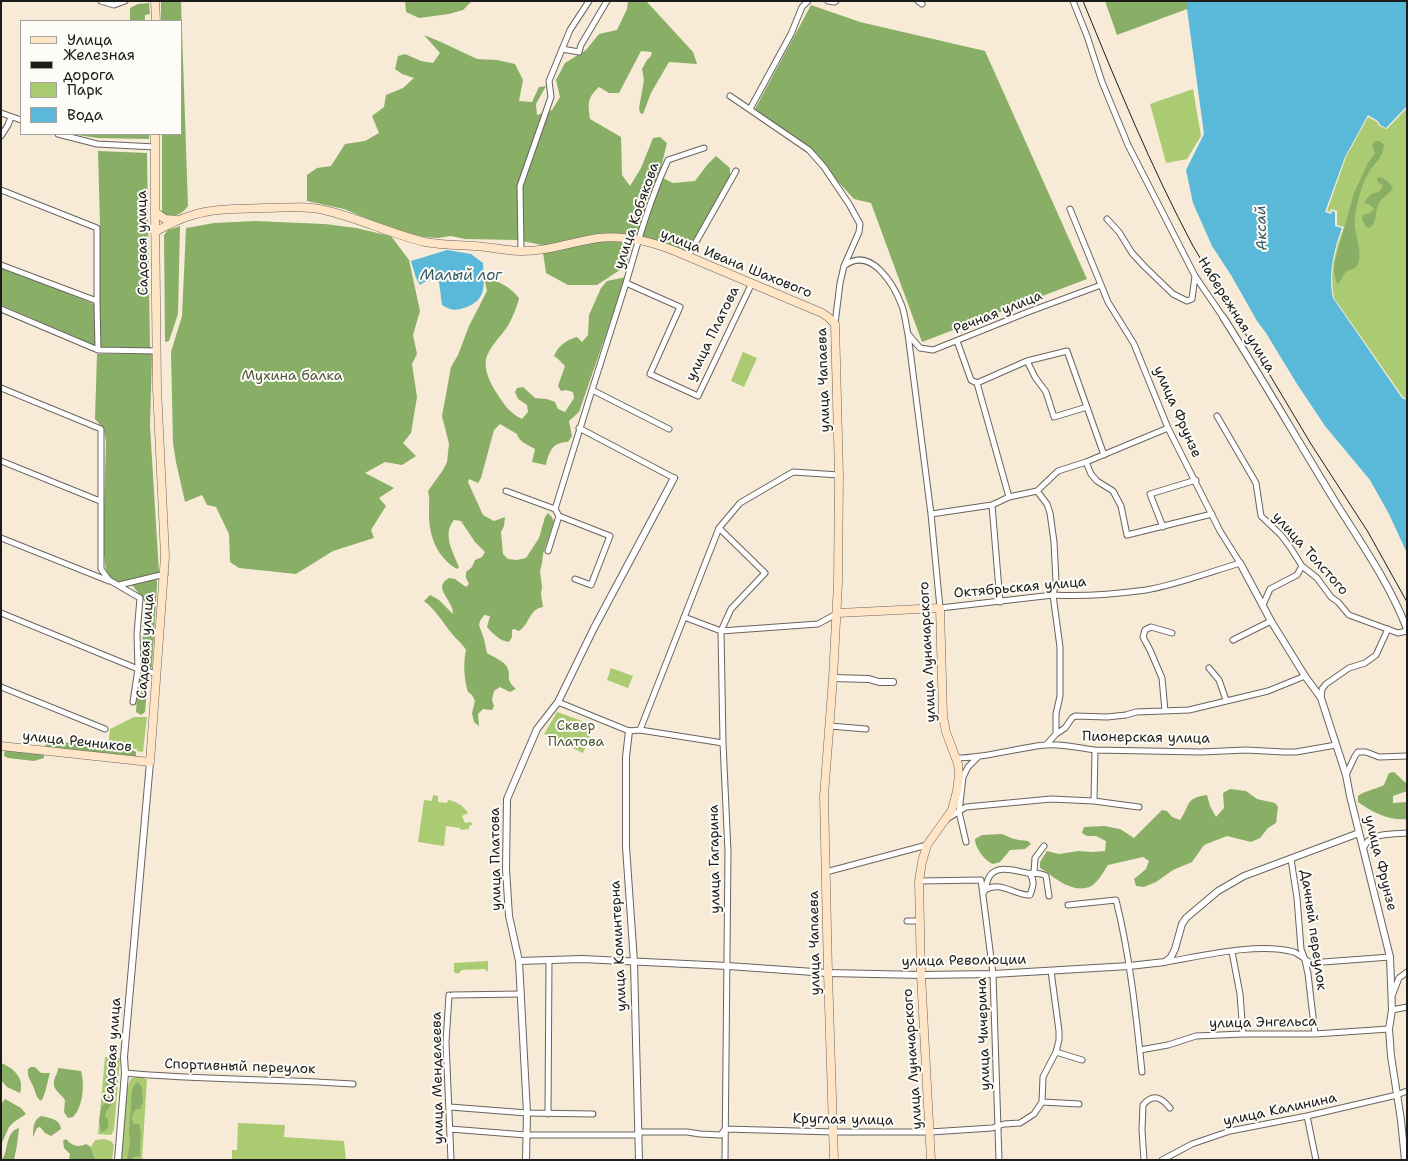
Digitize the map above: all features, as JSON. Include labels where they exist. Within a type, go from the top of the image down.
[{"type":"main road","points":[[155,1],[156,20]]},
{"type":"main road","name":"Садовая улица","points":[[150,762],[165,574],[165,537],[158,424],[155,135]]},
{"type":"main road","name":"улица Ивана Шахового","points":[[155,232],[176,220],[202,212],[288,208],[322,209],[406,237],[428,242],[521,251],[540,250],[597,238],[639,239],[658,244],[688,256],[822,313],[835,324]]},
{"type":"main road","points":[[155,212],[165,219],[176,220]]},
{"type":"main road","name":"улица Чапаева","points":[[834,1160],[824,796],[838,613],[839,475],[835,324]]},
{"type":"main road","name":"Октябрьская улица","points":[[838,613],[940,608]]},
{"type":"main road","name":"улица Луначарского","points":[[931,1160],[921,975],[919,881],[927,844],[946,820],[955,801],[959,770],[957,758],[946,732],[943,716],[940,608]]},
{"type":"main road","name":"улица Речников","points":[[1,746],[150,762]]},
{"type":"street","points":[[101,1],[114,5],[125,1]]},
{"type":"street","points":[[521,251],[520,186],[550,97],[549,81],[570,30],[589,1]]},
{"type":"street","points":[[562,49],[579,52],[581,45],[607,1]]},
{"type":"street","points":[[750,110],[791,34],[802,8],[808,1]]},
{"type":"street","points":[[828,1],[836,1]]},
{"type":"street","name":"Набережная улица","points":[[1073,1],[1102,82],[1128,145],[1195,276],[1245,351],[1361,542],[1401,614],[1407,630]]},
{"type":"street","name":"улица Чапаева","points":[[730,96],[809,150],[850,204],[860,224],[857,238],[844,266],[835,324]]},
{"type":"street","points":[[1,113],[20,120]]},
{"type":"street","points":[[1,136],[11,117]]},
{"type":"street","points":[[62,135],[97,144],[155,147]]},
{"type":"street","name":"улица Кобякова","points":[[698,396],[650,374],[680,308],[626,283],[639,239],[668,160],[704,148]]},
{"type":"street","points":[[688,256],[736,171]]},
{"type":"street","points":[[1,190],[97,228],[98,350]]},
{"type":"street","name":"улица Фрунзе","points":[[1070,209],[1108,302],[1134,344],[1168,428],[1196,480],[1220,531],[1240,563],[1270,621],[1321,698],[1346,775],[1390,957],[1392,998],[1391,1056],[1397,1095],[1404,1120],[1405,1160]]},
{"type":"street","points":[[1107,219],[1119,232],[1132,253],[1173,294],[1187,301],[1192,299],[1195,276]]},
{"type":"street","name":"улица Луначарского","points":[[844,266],[851,262],[866,260],[879,268],[897,296],[902,308],[908,334],[931,514],[940,608]]},
{"type":"street","points":[[1,265],[97,301]]},
{"type":"street","points":[[555,509],[626,283]]},
{"type":"street","name":"улица Платова","points":[[698,396],[752,284]]},
{"type":"street","name":"Речная улица","points":[[908,334],[920,348],[933,350],[1101,285]]},
{"type":"street","points":[[1,309],[98,350],[157,351]]},
{"type":"street","points":[[957,341],[971,380],[977,383],[1009,497]]},
{"type":"street","points":[[977,383],[1027,361],[1067,351],[1104,454]]},
{"type":"street","points":[[1027,361],[1035,377],[1046,392],[1054,417],[1087,407]]},
{"type":"street","points":[[1,388],[101,429],[100,501],[102,568],[109,580],[140,598],[137,634],[138,669],[133,702]]},
{"type":"street","points":[[592,390],[669,429]]},
{"type":"street","name":"улица Толстого","points":[[1217,416],[1256,483],[1261,516],[1281,535],[1302,566],[1317,578],[1331,597],[1349,615],[1398,633],[1407,630]]},
{"type":"street","points":[[579,428],[674,478]]},
{"type":"street","points":[[931,514],[992,505],[1009,497],[1037,491],[1058,471],[1086,462],[1168,428]]},
{"type":"street","points":[[1,461],[100,501]]},
{"type":"street","points":[[1086,462],[1091,474],[1097,481],[1113,491],[1121,506],[1127,535],[1212,514]]},
{"type":"street","points":[[640,730],[719,528],[740,503],[792,472],[839,475]]},
{"type":"street","name":"улица Платова","points":[[526,1160],[527,1113],[519,961],[512,931],[506,865],[507,799],[537,729],[558,702],[594,628],[674,478]]},
{"type":"street","points":[[1163,527],[1150,494],[1196,480]]},
{"type":"street","points":[[506,491],[555,509],[559,516],[610,536],[591,586],[575,579]]},
{"type":"street","points":[[1037,491],[1047,504],[1054,542],[1056,582],[1053,595],[1060,647],[1060,696],[1056,714],[1056,734]]},
{"type":"street","points":[[992,505],[1000,602]]},
{"type":"street","points":[[548,551],[559,516]]},
{"type":"street","name":"улица Гагарина","points":[[719,528],[765,573],[731,609],[721,631],[723,743],[728,852],[725,1160]]},
{"type":"street","points":[[1,538],[119,585],[165,574]]},
{"type":"street","name":"Октябрьская улица","points":[[940,608],[1053,595],[1087,595],[1147,590],[1194,578],[1240,563]]},
{"type":"street","points":[[1263,606],[1270,589],[1297,575],[1302,566]]},
{"type":"street","points":[[1,613],[138,669],[157,674]]},
{"type":"street","name":"Октябрьская улица","points":[[684,617],[721,631],[818,624],[838,613]]},
{"type":"street","points":[[1233,640],[1270,621]]},
{"type":"street","points":[[1164,710],[1162,678],[1143,637],[1145,630],[1151,627],[1172,633]]},
{"type":"street","points":[[1321,698],[1322,689],[1326,684],[1349,668],[1366,663],[1376,655],[1388,629]]},
{"type":"street","points":[[1209,668],[1219,680],[1226,700]]},
{"type":"street","points":[[1046,745],[1075,716],[1107,717],[1136,712],[1189,710],[1268,691],[1305,676]]},
{"type":"street","points":[[833,678],[893,682]]},
{"type":"street","points":[[1,687],[106,729]]},
{"type":"street","points":[[558,702],[629,731],[640,730],[723,743]]},
{"type":"street","points":[[830,726],[866,729]]},
{"type":"street","name":"улица Коминтерна","points":[[629,731],[626,757],[626,848],[634,962],[639,1160]]},
{"type":"street","name":"Пионерская улица","points":[[957,758],[978,757],[1046,745],[1065,745],[1095,750],[1192,752],[1246,750],[1296,752],[1336,744]]},
{"type":"street","points":[[1094,801],[1095,750]]},
{"type":"street","points":[[1346,775],[1358,752],[1366,752],[1379,757],[1407,756]]},
{"type":"street","points":[[966,842],[959,812],[963,777],[968,767],[978,757]]},
{"type":"street","name":"Садовая улица","points":[[118,1160],[125,1073],[124,1057],[150,762]]},
{"type":"street","points":[[946,820],[966,807],[1051,799],[1139,806]]},
{"type":"street","points":[[1165,962],[1171,957],[1175,949],[1182,924],[1198,907],[1218,891],[1237,879],[1359,833]]},
{"type":"street","points":[[1363,848],[1373,838],[1407,833]]},
{"type":"street","points":[[826,872],[927,844]]},
{"type":"street","points":[[984,892],[987,888],[993,886],[1007,888],[1024,896],[1030,895],[1034,886],[1032,873],[1035,858],[1044,846]]},
{"type":"street","name":"Дачный переулок","points":[[1291,859],[1296,889],[1301,949],[1305,960],[1315,1034]]},
{"type":"street","points":[[984,892],[990,875],[998,870],[1007,869],[1041,873],[1046,876],[1049,896]]},
{"type":"street","points":[[919,881],[981,880],[984,892]]},
{"type":"street","name":"улица Чичерина","points":[[984,892],[993,974],[999,1160]]},
{"type":"street","points":[[1068,905],[1116,900],[1129,966],[1142,1072]]},
{"type":"street","points":[[907,922],[920,921]]},
{"type":"street","points":[[1165,962],[1250,949],[1275,949],[1296,952],[1310,963],[1390,957]]},
{"type":"street","points":[[1232,952],[1240,994],[1243,1034]]},
{"type":"street","name":"улица Революции","points":[[519,961],[582,959],[828,973],[921,975],[1051,971],[1165,962]]},
{"type":"street","points":[[548,1114],[549,960]]},
{"type":"street","points":[[1051,971],[1060,1040],[1043,1077],[1042,1102],[1079,1104]]},
{"type":"street","points":[[1392,998],[1399,978],[1407,972]]},
{"type":"street","name":"улица Менделеева","points":[[451,1160],[446,1042],[450,995],[521,994]]},
{"type":"street","points":[[1392,1010],[1407,1008]]},
{"type":"street","name":"улица Энгельса","points":[[1140,1050],[1168,1045],[1196,1036],[1315,1034],[1390,1029]]},
{"type":"street","points":[[1056,1052],[1082,1060]]},
{"type":"street","name":"Спортивный переулок","points":[[125,1073],[354,1084]]},
{"type":"street","name":"улица Калинина","points":[[1162,1160],[1192,1144],[1230,1131],[1307,1116],[1407,1091]]},
{"type":"street","points":[[1144,1160],[1143,1104],[1148,1099],[1154,1098],[1164,1100],[1170,1108]]},
{"type":"street","name":"Круглая улица","points":[[450,1130],[526,1135],[688,1132],[721,1135],[725,1129],[930,1132],[1020,1123],[1034,1114],[1042,1102]]},
{"type":"street","points":[[450,1108],[548,1114],[593,1114]]},
{"type":"street","points":[[1307,1116],[1316,1160]]},
{"type":"green space","points":[[161,1],[181,1],[182,20],[161,20]]},
{"type":"green space","points":[[405,1],[472,1],[463,10],[419,18],[406,12]]},
{"type":"green space","points":[[628,1],[646,1],[693,52],[697,64],[669,62],[651,93],[643,114],[640,113],[639,108],[644,80],[642,69],[652,52],[641,51],[619,93],[609,93],[599,87],[592,94],[589,105],[590,119],[621,137],[622,175],[630,186],[641,168],[653,138],[660,137],[667,143],[659,176],[673,183],[695,181],[716,156],[730,168],[730,175],[695,242],[682,251],[634,237],[626,266],[597,285],[568,285],[546,273],[542,245],[517,240],[465,239],[451,236],[438,238],[393,232],[344,209],[307,201],[307,175],[317,168],[331,166],[345,144],[365,141],[379,133],[372,116],[384,107],[386,95],[403,88],[414,78],[402,74],[395,69],[398,56],[405,54],[421,61],[433,63],[440,53],[424,35],[477,59],[497,60],[515,64],[523,80],[519,101],[532,102],[539,87],[546,86],[536,104],[537,115],[552,110],[560,97],[556,80],[565,63],[586,50],[599,34],[617,30],[627,9]]},
{"type":"green space","points":[[1105,1],[1187,1],[1187,9],[1117,35]]},
{"type":"green space","points":[[149,3],[150,14],[145,15],[145,20],[130,20],[130,8],[138,4]]},
{"type":"green space","points":[[811,5],[860,22],[985,51],[1087,279],[922,342],[871,203],[854,199],[809,150],[755,109]]},
{"type":"green space","points":[[182,30],[188,206],[177,215],[162,217],[162,135],[182,135]]},
{"type":"green space","points":[[1193,89],[1201,136],[1187,159],[1166,163],[1150,104]]},
{"type":"green space","points":[[1407,108],[1407,399],[1403,397],[1334,298],[1332,280],[1334,262],[1344,227],[1337,225],[1337,211],[1331,209],[1330,212],[1327,211],[1346,157],[1368,117],[1377,122],[1379,126],[1387,129]]},
{"type":"green space","points":[[78,135],[149,135],[149,139],[98,138]]},
{"type":"green space","points":[[1376,141],[1384,145],[1383,149],[1365,181],[1355,215],[1359,254],[1358,263],[1355,268],[1346,272],[1337,284],[1334,264],[1354,193],[1368,163],[1375,153],[1372,145]]},
{"type":"green space","points":[[98,151],[147,153],[150,348],[101,347]]},
{"type":"green space","points":[[1380,177],[1393,187],[1379,202],[1375,220],[1370,228],[1366,227],[1362,219],[1363,215],[1370,213],[1374,209],[1369,204],[1364,204],[1370,195],[1379,192],[1383,186],[1378,182],[1377,178]]},
{"type":"green space","name":"Мухина балка","points":[[255,221],[325,224],[356,228],[391,236],[409,260],[420,311],[413,335],[417,354],[412,364],[417,397],[411,433],[403,443],[416,456],[402,465],[385,462],[365,473],[394,488],[379,498],[386,506],[371,530],[374,538],[333,551],[296,574],[239,568],[230,562],[229,534],[216,507],[207,505],[202,495],[185,502],[173,443],[171,352],[182,316],[186,228],[214,223]]},
{"type":"green space","points":[[180,226],[178,314],[169,341],[165,342],[164,235],[168,230]]},
{"type":"green space","points":[[1,266],[94,304],[96,346],[1,305]]},
{"type":"green space","points":[[626,277],[579,412],[569,421],[572,436],[568,442],[563,442],[552,448],[546,465],[532,462],[535,449],[522,441],[517,434],[500,424],[494,430],[481,478],[478,483],[469,479],[468,482],[483,515],[494,521],[505,517],[501,532],[503,554],[508,559],[526,558],[539,538],[548,513],[554,521],[543,554],[540,571],[543,607],[538,608],[532,614],[519,631],[512,630],[512,637],[509,642],[494,635],[487,627],[490,616],[484,615],[480,621],[479,625],[487,653],[506,665],[509,680],[516,689],[510,692],[500,687],[494,691],[492,700],[494,706],[492,710],[483,709],[478,714],[479,726],[474,722],[472,713],[475,701],[468,692],[466,682],[464,666],[466,650],[424,601],[430,595],[439,600],[453,614],[443,590],[444,582],[449,578],[455,579],[466,587],[469,584],[466,572],[472,567],[475,560],[482,557],[485,552],[475,542],[461,521],[454,520],[449,531],[449,537],[459,567],[457,569],[444,559],[439,552],[429,522],[428,491],[447,462],[449,444],[442,416],[451,367],[487,291],[484,278],[494,280],[508,287],[519,298],[509,323],[487,355],[487,372],[492,385],[501,400],[513,414],[522,419],[528,412],[527,405],[518,399],[515,392],[517,388],[523,387],[535,398],[555,402],[558,409],[565,412],[574,398],[573,392],[561,391],[558,386],[565,366],[554,356],[560,346],[569,340],[577,337],[582,342],[588,335],[589,315],[601,288],[607,281]]},
{"type":"green space","points":[[743,352],[757,358],[744,387],[731,381]]},
{"type":"green space","points":[[97,354],[152,354],[150,426],[159,573],[118,582],[110,577],[106,570],[103,546],[106,442],[104,429],[95,419]]},
{"type":"green space","points":[[155,578],[157,586],[152,666],[150,671],[142,668],[141,664],[145,602],[132,585]]},
{"type":"green space","points":[[611,668],[633,676],[628,688],[607,680]]},
{"type":"green space","points":[[140,674],[148,675],[145,712],[141,715],[136,712],[138,682]]},
{"type":"green space","name":"Сквер Платова","points":[[557,712],[593,725],[583,753],[544,734]]},
{"type":"green space","points":[[134,717],[147,717],[143,752],[137,751],[137,749],[108,746],[110,729]]},
{"type":"green space","points":[[48,741],[127,748],[136,752],[136,756],[133,758],[52,749],[45,745]]},
{"type":"green space","points":[[7,749],[44,754],[44,758],[34,761],[8,758],[4,756]]},
{"type":"green space","points":[[1394,772],[1407,784],[1407,791],[1393,796],[1393,803],[1407,802],[1407,819],[1394,819],[1381,815],[1358,802],[1358,796],[1384,785],[1389,773]]},
{"type":"green space","points":[[1230,789],[1246,791],[1257,799],[1275,803],[1278,807],[1276,823],[1268,828],[1260,838],[1251,842],[1227,836],[1204,845],[1192,862],[1173,870],[1156,882],[1144,887],[1136,886],[1134,879],[1146,869],[1149,861],[1143,857],[1108,865],[1096,882],[1087,888],[1065,885],[1040,868],[1040,862],[1047,851],[1059,854],[1078,851],[1105,851],[1106,841],[1096,836],[1087,836],[1082,833],[1084,827],[1104,826],[1120,829],[1134,838],[1162,810],[1167,811],[1172,817],[1180,820],[1192,800],[1207,795],[1216,817],[1224,808],[1223,793]]},
{"type":"green space","points":[[433,795],[438,796],[438,802],[447,803],[448,800],[454,801],[462,806],[468,813],[462,816],[465,823],[471,822],[472,825],[469,826],[469,829],[461,830],[460,828],[446,826],[444,846],[418,842],[424,800],[432,801]]},
{"type":"green space","points":[[1002,834],[1028,841],[1031,844],[1025,849],[1010,850],[1000,862],[993,864],[981,854],[975,839],[982,835]]},
{"type":"green space","points":[[488,961],[488,971],[485,969],[462,970],[458,974],[454,972],[454,963]]},
{"type":"green space","points":[[105,1057],[120,1058],[114,1130],[111,1135],[98,1134]]},
{"type":"green space","points":[[114,1059],[115,1081],[113,1099],[105,1115],[108,1119],[108,1128],[101,1132],[99,1120],[102,1106],[105,1104],[107,1066]]},
{"type":"green space","points":[[1,1063],[14,1071],[20,1079],[20,1093],[7,1087],[1,1080]]},
{"type":"green space","points":[[35,1067],[41,1073],[50,1073],[41,1101],[28,1076],[28,1069]]},
{"type":"green space","points":[[58,1068],[81,1071],[83,1082],[81,1101],[73,1117],[68,1118],[64,1112],[65,1100],[54,1086]]},
{"type":"green space","points":[[131,1078],[147,1079],[142,1160],[121,1160],[127,1088]]},
{"type":"green space","points":[[138,1082],[142,1087],[143,1101],[140,1109],[136,1109],[132,1118],[134,1124],[139,1124],[140,1127],[140,1156],[127,1160],[130,1142],[132,1090]]},
{"type":"green space","points":[[5,1099],[21,1108],[26,1114],[9,1127],[1,1145],[1,1104]]},
{"type":"green space","points":[[41,1116],[57,1121],[61,1129],[51,1136],[40,1127],[37,1128],[33,1137],[35,1122]]},
{"type":"green space","points":[[238,1123],[285,1125],[284,1137],[344,1141],[346,1160],[232,1160],[232,1150],[237,1150]]},
{"type":"green space","points":[[19,1128],[14,1160],[2,1160],[11,1133]]},
{"type":"green space","points":[[66,1139],[75,1146],[86,1144],[91,1147],[95,1160],[69,1160],[70,1154],[64,1148],[63,1141]]},
{"type":"green space","points":[[104,1139],[111,1141],[114,1145],[112,1160],[95,1160],[91,1147],[95,1140]]},
{"type":"water","name":"Аксай","points":[[1187,1],[1407,1],[1407,106],[1386,128],[1368,115],[1345,157],[1325,212],[1331,214],[1332,211],[1335,212],[1335,226],[1342,228],[1333,262],[1331,280],[1333,298],[1402,398],[1407,400],[1407,553],[1389,514],[1370,480],[1325,426],[1257,321],[1212,246],[1193,203],[1186,170],[1204,134]]},
{"type":"water","name":"Малый лог","points":[[447,250],[471,254],[483,263],[484,285],[481,296],[472,305],[461,309],[453,310],[442,305],[439,282],[429,280],[420,285],[411,261]]},
{"type":"railway","points":[[1083,1],[1149,156],[1193,246],[1311,444],[1368,532],[1407,602]]}]
